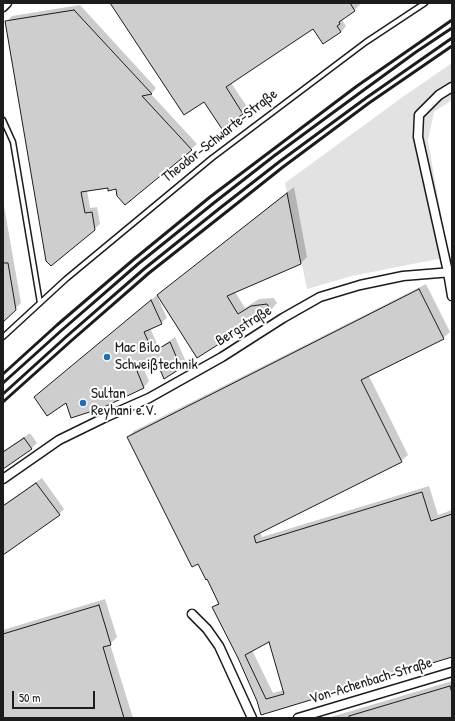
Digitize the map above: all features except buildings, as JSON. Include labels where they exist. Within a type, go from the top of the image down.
[{"type":"street","points":[[3,7],[8,3]]},
{"type":"street","points":[[452,87],[439,95],[419,115],[418,137],[450,272],[452,296]]},
{"type":"street","name":"Bergstraße","points":[[3,479],[59,440],[106,416],[149,398],[222,357],[283,318],[320,297],[360,285],[398,277],[450,272]]},
{"type":"street","points":[[192,614],[207,629],[219,646],[252,718]]},
{"type":"street","name":"Von-Achenbach-Straße","points":[[298,718],[452,672]]},
{"type":"lane","name":"Theodor-Schwarte-Straße","points":[[3,338],[72,274],[212,158],[366,42],[425,3]]},
{"type":"lane","points":[[3,120],[13,142],[40,303]]},
{"type":"shaded area","points":[[452,63],[452,100],[434,112],[428,140],[448,257],[352,276],[307,289],[285,183],[404,96]]},
{"type":"railway","points":[[3,374],[57,325],[133,260],[210,197],[357,86],[452,20]]},
{"type":"railway","points":[[3,383],[138,264],[215,202],[274,156],[361,92],[452,28]]},
{"type":"railway","points":[[3,394],[144,269],[220,208],[279,162],[366,98],[452,38]]},
{"type":"railway","points":[[3,402],[149,273],[283,167],[369,103],[452,46]]},
{"type":"place","name":"Mac Bilo Schweißtechnik","points":[[107,357]]},
{"type":"place","name":"Sultan Reyhani e.V.","points":[[83,403]]}]
